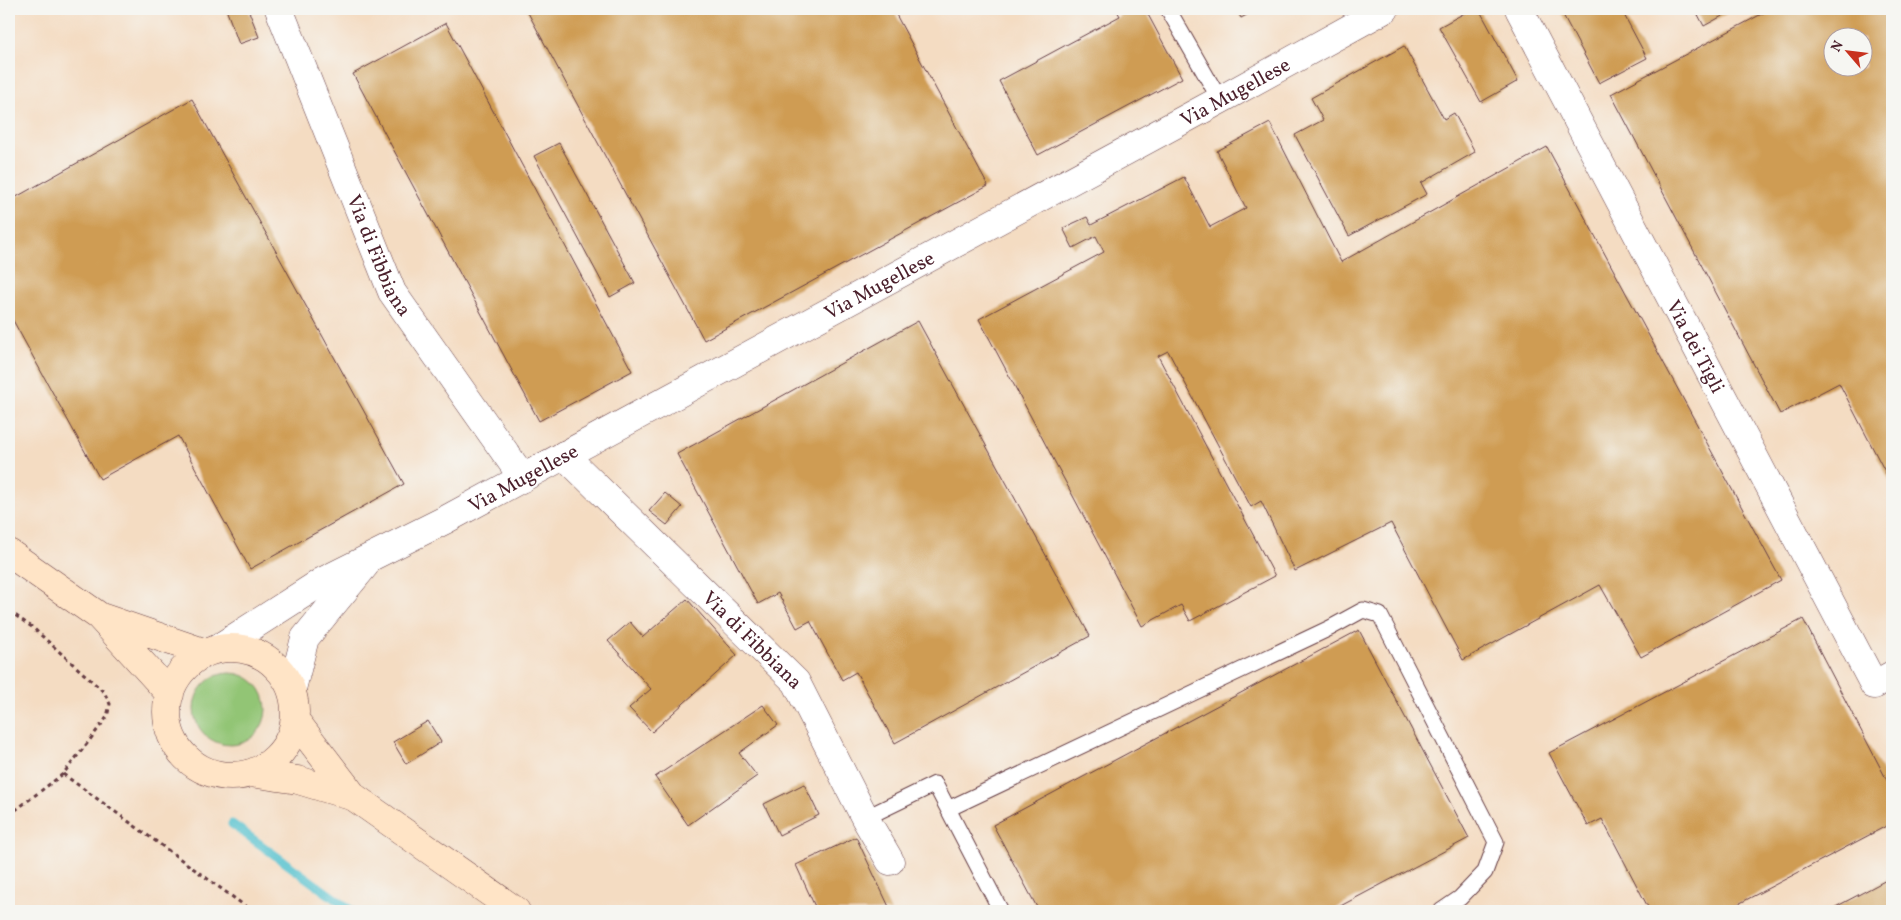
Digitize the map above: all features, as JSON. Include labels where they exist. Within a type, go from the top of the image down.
[{"type":"main road","points":[[9,553],[99,616],[170,694]]},
{"type":"main road","points":[[99,616],[212,651],[246,648],[267,658],[281,672],[292,689],[295,704],[295,720],[290,738],[280,753],[266,765],[250,773]]},
{"type":"main road","points":[[212,651],[188,664],[177,678],[170,694],[167,714],[171,733],[180,750],[194,764],[211,773],[230,776],[250,773],[298,780],[354,797]]},
{"type":"main road","points":[[295,720],[354,797],[516,911]]},
{"type":"street","name":"Via di Fibbiana","points":[[279,9],[392,292],[523,478]]},
{"type":"street","name":"Via Mugellese","points":[[212,651],[323,581],[371,558],[523,478],[1385,9]]},
{"type":"street","name":"Via dei Tigli","points":[[1519,9],[1883,680]]},
{"type":"street","name":"Via di Fibbiana","points":[[564,455],[796,682],[865,818],[890,861]]},
{"type":"street","name":"Via Mugellese","points":[[292,689],[305,638],[371,558]]},
{"type":"lane","points":[[1168,9],[1220,100]]},
{"type":"lane","points":[[948,808],[1330,628],[1363,610],[1380,615],[1496,842],[1485,872],[1460,898],[1441,911]]},
{"type":"lane","points":[[865,818],[935,784],[1001,911]]},
{"type":"path","points":[[9,611],[32,627],[104,692],[110,704],[107,717],[63,774],[17,809],[9,812]]},
{"type":"path","points":[[63,774],[252,911]]},
{"type":"green space","points":[[230,673],[250,679],[260,689],[266,709],[260,729],[250,739],[230,745],[210,739],[200,729],[194,709],[200,689],[210,679]]},
{"type":"building","points":[[226,9],[248,9],[259,37],[239,44]]},
{"type":"building","points":[[526,9],[893,9],[988,186],[704,340]]},
{"type":"building","points":[[1116,9],[1145,9],[1182,78],[1038,155],[999,81],[1120,16]]},
{"type":"building","points":[[1236,9],[1258,9],[1241,18]]},
{"type":"building","points":[[1472,9],[1479,9],[1518,81],[1481,102],[1439,27]]},
{"type":"building","points":[[1560,9],[1621,9],[1647,58],[1599,83]]},
{"type":"building","points":[[1695,9],[1735,9],[1704,26]]},
{"type":"building","points":[[1771,9],[1892,9],[1892,485],[1839,383],[1780,414],[1611,94]]},
{"type":"building","points":[[446,23],[632,371],[539,421],[353,74]]},
{"type":"building","points":[[1404,46],[1444,119],[1454,113],[1475,152],[1421,183],[1427,194],[1349,236],[1295,135],[1323,120],[1311,98]]},
{"type":"building","points":[[192,99],[404,484],[250,569],[178,436],[100,479],[9,313],[9,201]]},
{"type":"building","points":[[1270,123],[1341,262],[1547,147],[1781,580],[1641,657],[1600,585],[1463,660],[1391,523],[1295,571],[1261,501],[1251,507],[1168,351],[1158,356],[1275,576],[1190,621],[1181,605],[1142,626],[979,319],[1104,252],[1096,236],[1073,248],[1063,228],[1087,217],[1091,225],[1184,177],[1210,227],[1246,208],[1217,151]]},
{"type":"building","points":[[559,143],[635,283],[610,297],[534,156]]},
{"type":"building","points":[[918,321],[1090,636],[895,743],[856,672],[842,680],[810,621],[797,628],[778,593],[758,604],[677,454]]},
{"type":"building","points":[[665,493],[682,507],[667,525],[649,511]]},
{"type":"building","points":[[687,599],[737,655],[652,732],[629,708],[651,689],[608,641],[630,622],[643,637]]},
{"type":"building","points":[[1803,619],[1892,790],[1892,823],[1725,911],[1650,911],[1602,819],[1588,826],[1549,753]]},
{"type":"building","points":[[1359,630],[1469,838],[1331,911],[1039,911],[993,825]]},
{"type":"building","points":[[763,705],[778,725],[739,753],[757,776],[688,825],[655,777]]},
{"type":"building","points":[[428,721],[441,742],[406,764],[393,742]]},
{"type":"building","points":[[804,784],[819,815],[779,835],[764,804]]},
{"type":"building","points":[[856,837],[891,911],[817,911],[796,865]]},
{"type":"building","points":[[1892,877],[1892,911],[1828,911]]},
{"type":"waterway","points":[[232,824],[352,911]]}]
